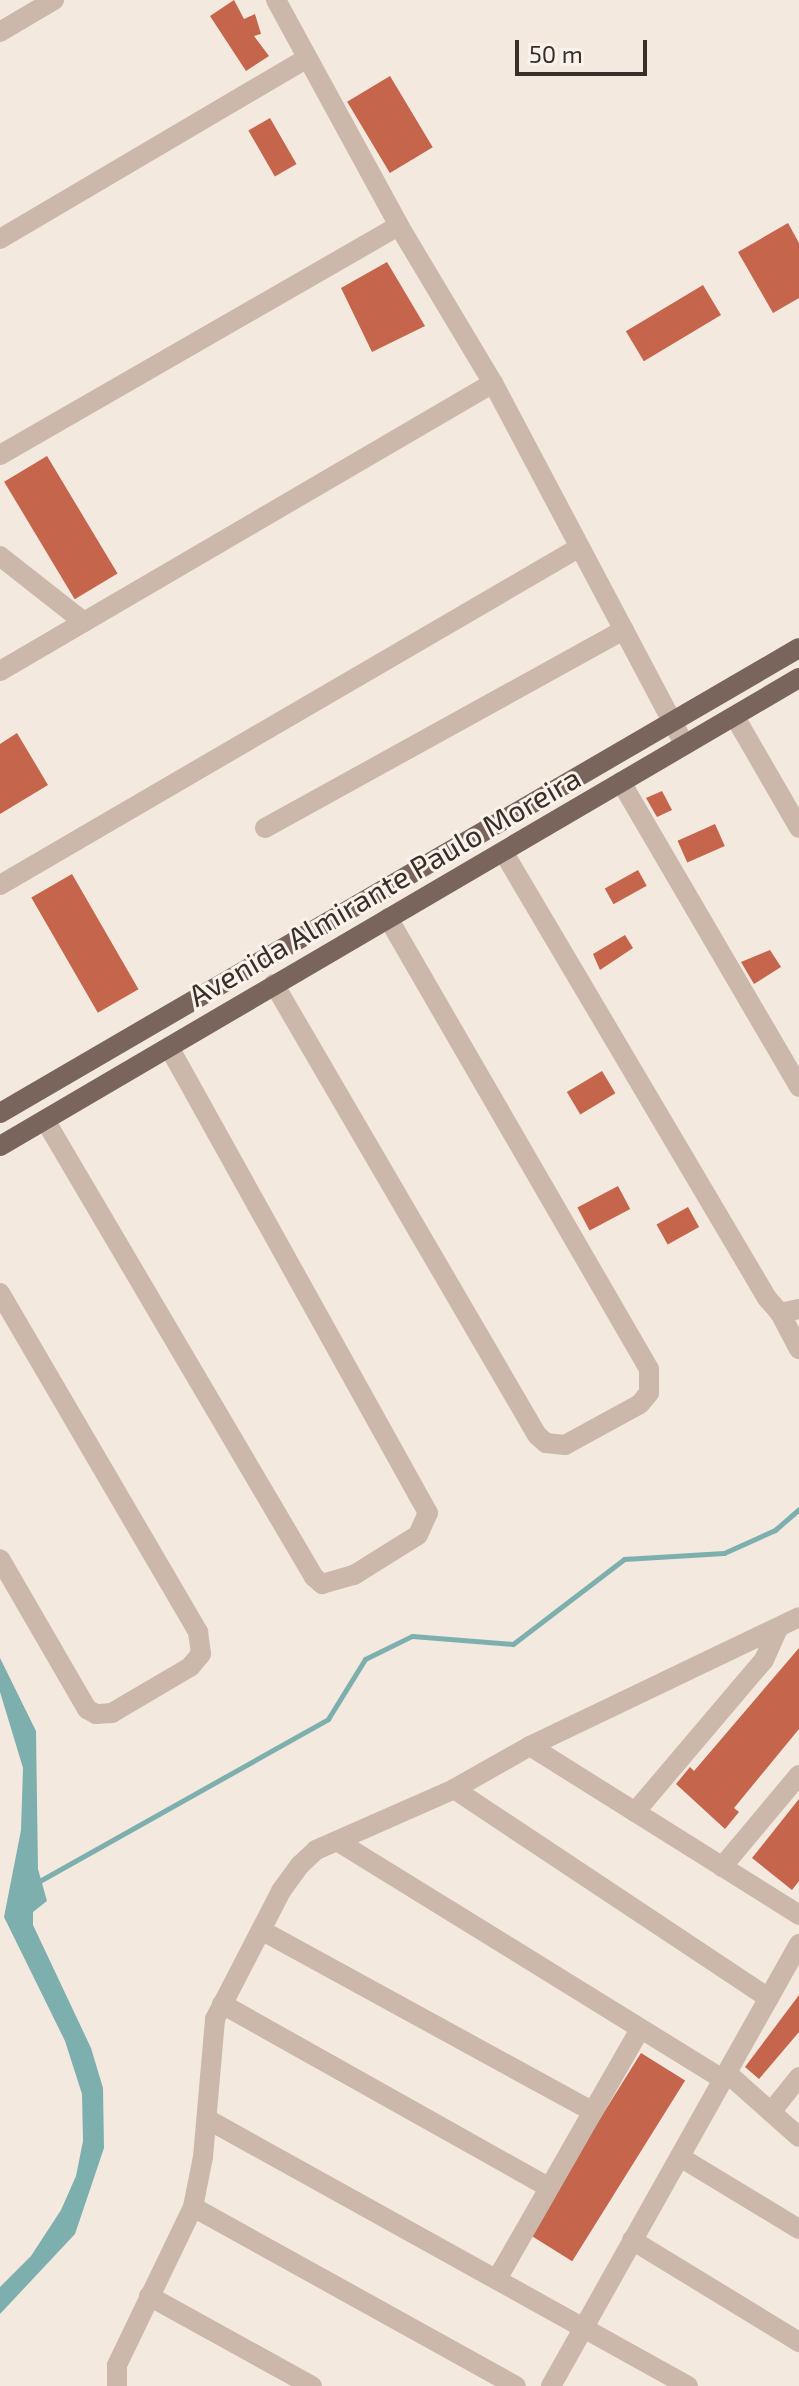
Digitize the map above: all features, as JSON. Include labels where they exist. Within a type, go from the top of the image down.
[{"type":"main road","name":"Avenida Almirante Paulo Moreira","points":[[0,1113],[799,648]]},
{"type":"main road","name":"Avenida Almirante Paulo Moreira","points":[[0,1146],[799,678]]},
{"type":"street","points":[[0,32],[54,0]]},
{"type":"street","points":[[276,0],[399,226],[493,383],[684,744]]},
{"type":"street","points":[[0,239],[307,58]]},
{"type":"street","points":[[0,455],[399,226]]},
{"type":"street","points":[[0,671],[493,383]]},
{"type":"street","points":[[0,885],[580,547]]},
{"type":"street","points":[[0,556],[84,622]]},
{"type":"street","points":[[265,828],[624,630]]},
{"type":"street","points":[[735,717],[799,828]]},
{"type":"street","points":[[621,782],[799,1087]]},
{"type":"street","points":[[504,853],[790,1311],[799,1349]]},
{"type":"street","points":[[274,984],[537,1435],[546,1443],[565,1445],[640,1404],[649,1393],[649,1369],[388,918]]},
{"type":"street","points":[[45,1120],[314,1577],[322,1584],[354,1575],[418,1535],[428,1513],[169,1047]]},
{"type":"street","points":[[0,1293],[198,1632],[201,1654],[190,1667],[112,1713],[96,1714],[87,1709],[0,1559]]},
{"type":"street","points":[[117,2386],[117,2365],[193,2207],[207,2119],[210,2038],[222,2004],[300,1865],[316,1850],[454,1789],[530,1746],[799,1617]]},
{"type":"street","points":[[635,1812],[764,1660],[778,1628]]},
{"type":"street","points":[[530,1746],[799,1915]]},
{"type":"street","points":[[722,1867],[799,1775]]},
{"type":"street","points":[[454,1789],[769,1998]]},
{"type":"street","points":[[337,1841],[639,2031],[725,2076],[799,2137]]},
{"type":"street","points":[[261,1930],[592,2111]]},
{"type":"street","points":[[551,2386],[799,1944]]},
{"type":"street","points":[[222,2004],[548,2187]]},
{"type":"street","points":[[497,2279],[639,2031]]},
{"type":"street","points":[[771,2112],[799,2077]]},
{"type":"street","points":[[207,2119],[688,2386]]},
{"type":"street","points":[[680,2157],[799,2229]]},
{"type":"street","points":[[193,2207],[516,2386]]},
{"type":"street","points":[[632,2240],[799,2342]]},
{"type":"street","points":[[149,2296],[312,2386]]},
{"type":"water","points":[[0,1658],[36,1731],[38,1869],[47,1901],[33,1912],[33,1925],[91,2048],[103,2088],[104,2148],[75,2234],[0,2314],[0,2287],[31,2256],[61,2210],[76,2176],[83,2141],[82,2094],[65,2041],[4,1917],[21,1830],[23,1768],[0,1692]]},
{"type":"building","points":[[234,0],[244,19],[255,14],[261,34],[254,36],[269,56],[246,71],[210,16]]},
{"type":"building","points":[[390,76],[433,147],[390,173],[347,102]]},
{"type":"building","points":[[270,118],[296,164],[275,176],[248,130]]},
{"type":"building","points":[[788,223],[799,243],[799,298],[773,313],[738,252]]},
{"type":"building","points":[[387,262],[425,326],[372,352],[341,288]]},
{"type":"building","points":[[703,285],[721,315],[644,361],[626,331]]},
{"type":"building","points":[[47,456],[118,573],[75,599],[4,482]]},
{"type":"building","points":[[17,733],[48,785],[0,814],[0,744]]},
{"type":"building","points":[[662,791],[672,810],[657,817],[646,798]]},
{"type":"building","points":[[715,824],[725,846],[687,863],[678,841]]},
{"type":"building","points":[[638,870],[647,886],[613,904],[605,888]]},
{"type":"building","points":[[72,874],[138,989],[98,1013],[31,898]]},
{"type":"building","points":[[625,935],[633,948],[600,970],[593,954]]},
{"type":"building","points":[[770,950],[781,967],[754,984],[741,962]]},
{"type":"building","points":[[602,1071],[615,1093],[580,1114],[567,1092]]},
{"type":"building","points":[[618,1186],[630,1209],[590,1231],[577,1208]]},
{"type":"building","points":[[688,1207],[699,1227],[668,1245],[657,1224]]},
{"type":"building","points":[[799,1648],[799,1729],[734,1808],[739,1812],[725,1829],[676,1784],[690,1767],[694,1771]]},
{"type":"building","points":[[799,1799],[799,1881],[792,1890],[752,1858]]},
{"type":"building","points":[[799,1995],[799,2032],[759,2079],[745,2067]]},
{"type":"building","points":[[641,2053],[685,2081],[572,2261],[528,2234]]},
{"type":"waterway","points":[[36,1883],[328,1719],[365,1659],[412,1636],[513,1644],[624,1559],[724,1553],[775,1530],[799,1509]]}]
